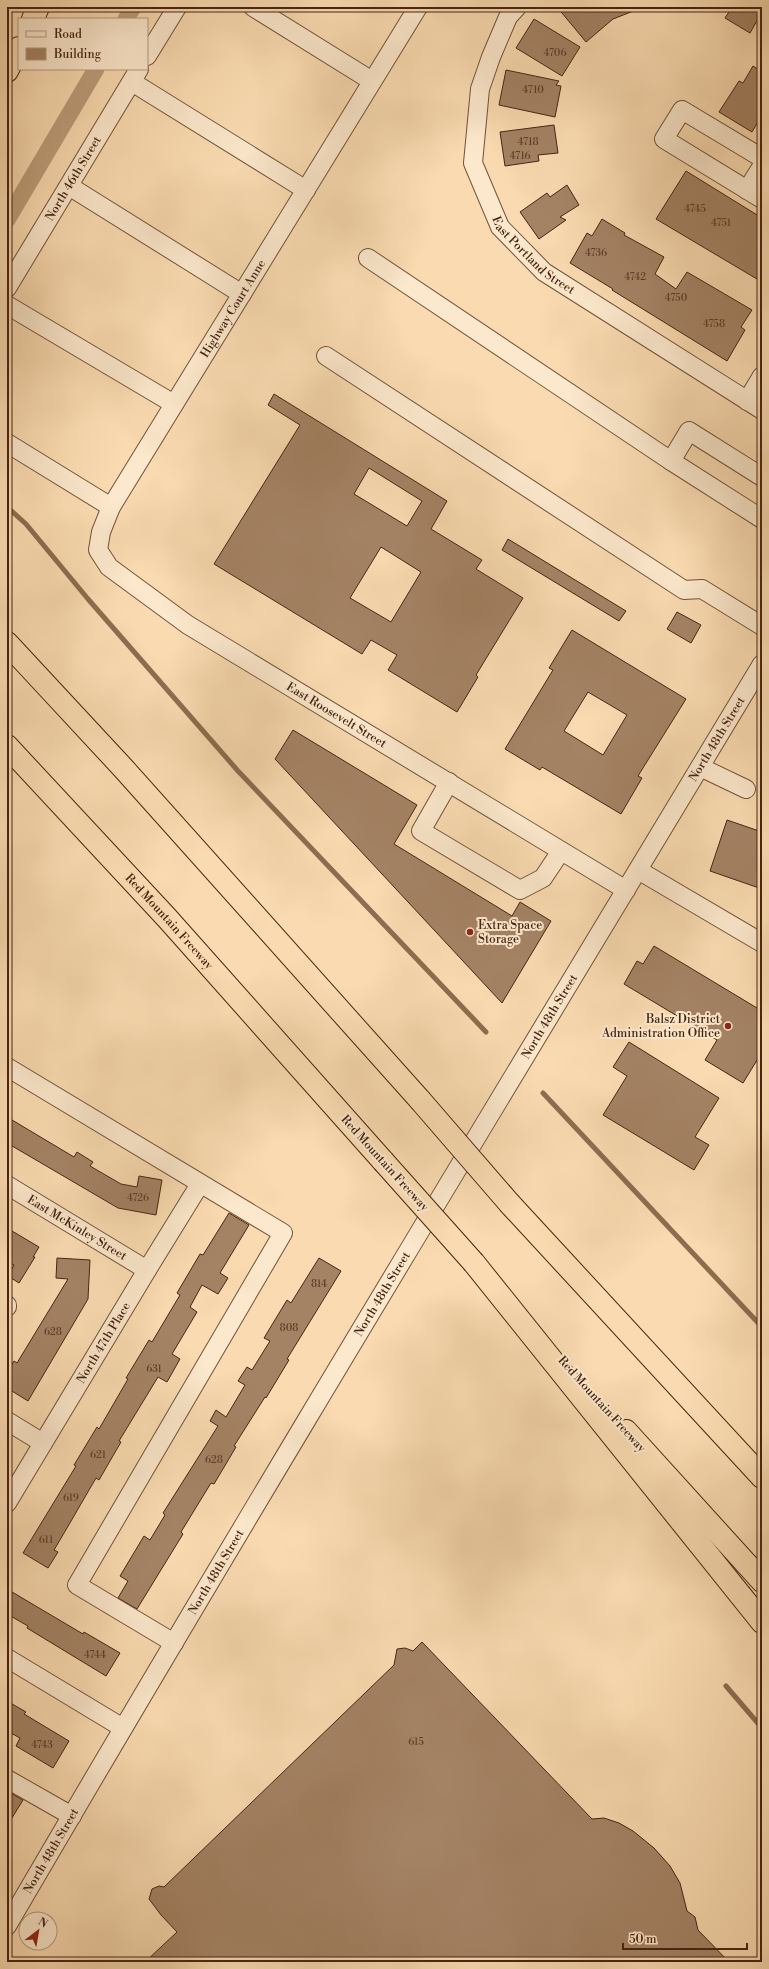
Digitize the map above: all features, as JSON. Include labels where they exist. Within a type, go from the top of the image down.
[{"type":"highway","points":[[33,18],[38,7]]},
{"type":"highway","points":[[7,72],[18,50]]},
{"type":"highway","points":[[7,643],[124,769],[420,1100],[510,1204],[762,1477]]},
{"type":"highway","name":"Red Mountain Freeway","points":[[7,746],[152,901],[474,1263],[762,1581]]},
{"type":"highway","points":[[474,1263],[762,1622]]},
{"type":"street","points":[[148,54],[177,7]]},
{"type":"street","points":[[253,7],[372,81]]},
{"type":"street","name":"Highway Court Anne","points":[[111,507],[418,7]]},
{"type":"street","name":"East Portland Street","points":[[518,7],[508,18],[491,56],[480,89],[473,163],[500,227],[544,272],[762,410]]},
{"type":"street","points":[[136,75],[306,190]]},
{"type":"street","name":"North 46th Street","points":[[7,288],[136,75]]},
{"type":"street","points":[[762,158],[682,110],[664,139],[755,194],[762,166]]},
{"type":"street","points":[[69,186],[242,294]]},
{"type":"street","points":[[368,258],[671,461],[762,519]]},
{"type":"street","points":[[7,305],[174,404]]},
{"type":"street","points":[[326,356],[684,590],[702,589],[762,626]]},
{"type":"street","points":[[747,401],[762,376]]},
{"type":"street","points":[[671,461],[689,431],[762,477]]},
{"type":"street","points":[[7,443],[111,507]]},
{"type":"street","name":"East Roosevelt Street","points":[[111,507],[101,532],[98,550],[109,567],[188,625],[626,890]]},
{"type":"street","name":"North 48th Street","points":[[7,1926],[123,1728],[700,766],[761,668]]},
{"type":"street","points":[[700,766],[746,789]]},
{"type":"street","points":[[449,782],[421,831],[520,890],[544,878],[561,851]]},
{"type":"street","points":[[638,870],[762,944]]},
{"type":"street","points":[[7,1067],[283,1233],[76,1585],[174,1643]]},
{"type":"street","name":"East McKinley Street","points":[[7,1184],[147,1270]]},
{"type":"street","name":"North 47th Place","points":[[7,1503],[200,1184]]},
{"type":"street","points":[[7,1421],[43,1443]]},
{"type":"street","points":[[7,1658],[123,1728]]},
{"type":"street","points":[[7,1779],[72,1816]]},
{"type":"building","points":[[557,7],[641,8],[613,19],[586,42]]},
{"type":"building","points":[[732,7],[762,7],[762,12],[750,33],[725,18]]},
{"type":"building","points":[[534,19],[580,47],[562,76],[516,48]]},
{"type":"building","points":[[753,66],[762,72],[762,115],[752,132],[719,112],[739,81],[743,83]]},
{"type":"building","points":[[506,70],[559,81],[556,85],[561,86],[555,117],[499,105]]},
{"type":"building","points":[[554,125],[558,153],[538,155],[539,161],[505,166],[500,132]]},
{"type":"building","points":[[686,171],[762,218],[762,282],[656,219]]},
{"type":"building","points":[[567,185],[579,205],[560,217],[566,220],[539,239],[520,212],[547,193],[550,197]]},
{"type":"building","points":[[602,219],[625,233],[624,235],[664,257],[655,274],[676,289],[687,272],[752,310],[741,327],[745,330],[727,361],[570,263],[587,233],[592,236]]},
{"type":"building","points":[[274,394],[447,501],[431,529],[482,560],[476,569],[523,598],[476,675],[478,677],[457,712],[388,670],[397,655],[371,640],[362,654],[214,564],[300,425],[268,405]],"holes":[[[369,468],[422,501],[407,526],[354,494]],[[381,547],[421,572],[391,622],[350,598]]]},
{"type":"building","points":[[508,539],[626,611],[619,621],[502,550]]},
{"type":"building","points":[[677,612],[701,625],[691,643],[667,629]]},
{"type":"building","points":[[572,630],[686,699],[638,776],[642,778],[621,814],[542,767],[540,770],[505,749],[553,670],[549,668]],"holes":[[[588,692],[627,715],[603,755],[564,731]]]},
{"type":"building","points":[[293,730],[417,805],[394,844],[512,916],[520,902],[551,921],[502,1003],[275,759]]},
{"type":"building","points":[[727,820],[762,832],[762,889],[710,871]]},
{"type":"building","name":"Balsz District Administration Office","points":[[654,946],[762,1011],[762,1052],[743,1083],[705,1060],[717,1040],[624,984],[637,961],[643,964]]},
{"type":"building","points":[[629,1042],[719,1098],[695,1137],[709,1145],[694,1170],[603,1115],[627,1076],[613,1067]]},
{"type":"building","points":[[7,1117],[74,1157],[77,1152],[93,1162],[90,1166],[121,1184],[137,1187],[139,1176],[162,1180],[156,1215],[118,1208],[7,1143]]},
{"type":"building","points":[[229,1213],[249,1225],[220,1273],[228,1278],[218,1294],[202,1285],[190,1307],[197,1312],[172,1354],[180,1359],[167,1382],[158,1377],[119,1441],[121,1442],[99,1480],[96,1478],[54,1550],[58,1552],[48,1568],[23,1553],[76,1466],[74,1465],[97,1427],[99,1429],[128,1379],[126,1378],[149,1340],[152,1342],[180,1295],[177,1293],[200,1254],[203,1255]]},
{"type":"building","points":[[7,1228],[39,1247],[33,1257],[35,1257],[19,1283],[8,1276],[14,1265],[7,1261]]},
{"type":"building","points":[[57,1258],[90,1260],[88,1299],[28,1401],[7,1388],[7,1372],[14,1361],[17,1363],[68,1279],[56,1278]]},
{"type":"building","points":[[319,1258],[341,1271],[287,1359],[289,1360],[266,1398],[265,1397],[234,1446],[236,1447],[214,1484],[211,1483],[181,1532],[183,1534],[137,1609],[118,1598],[128,1581],[120,1576],[144,1536],[150,1540],[165,1515],[163,1513],[218,1426],[210,1421],[216,1410],[226,1417],[245,1385],[238,1381],[247,1367],[252,1370],[270,1341],[264,1338],[287,1300],[291,1303]]},
{"type":"building","points":[[7,1589],[83,1634],[84,1632],[120,1653],[106,1676],[27,1628],[28,1626],[7,1614]]},
{"type":"building","points":[[422,1642],[592,1819],[604,1818],[619,1823],[633,1831],[654,1848],[670,1866],[680,1883],[687,1911],[695,1917],[698,1930],[729,1962],[145,1962],[177,1932],[161,1915],[149,1899],[152,1889],[159,1886],[164,1887],[394,1665],[397,1649],[405,1648],[413,1651]]},
{"type":"building","points":[[7,1701],[26,1712],[24,1714],[69,1741],[53,1768],[16,1746],[20,1738],[7,1731]]},
{"type":"building","points":[[7,1791],[23,1800],[7,1826]]},
{"type":"waterway","points":[[127,18],[133,7]]},
{"type":"waterway","points":[[7,220],[95,70]]},
{"type":"waterway","points":[[7,507],[26,524],[88,599],[238,771],[486,1032]]},
{"type":"waterway","points":[[543,1093],[762,1327]]},
{"type":"waterway","points":[[726,1686],[762,1728]]},
{"type":"place","name":"Extra Space Storage","points":[[470,932]]},
{"type":"place","name":"Balsz District Administration Office","points":[[728,1026]]}]
